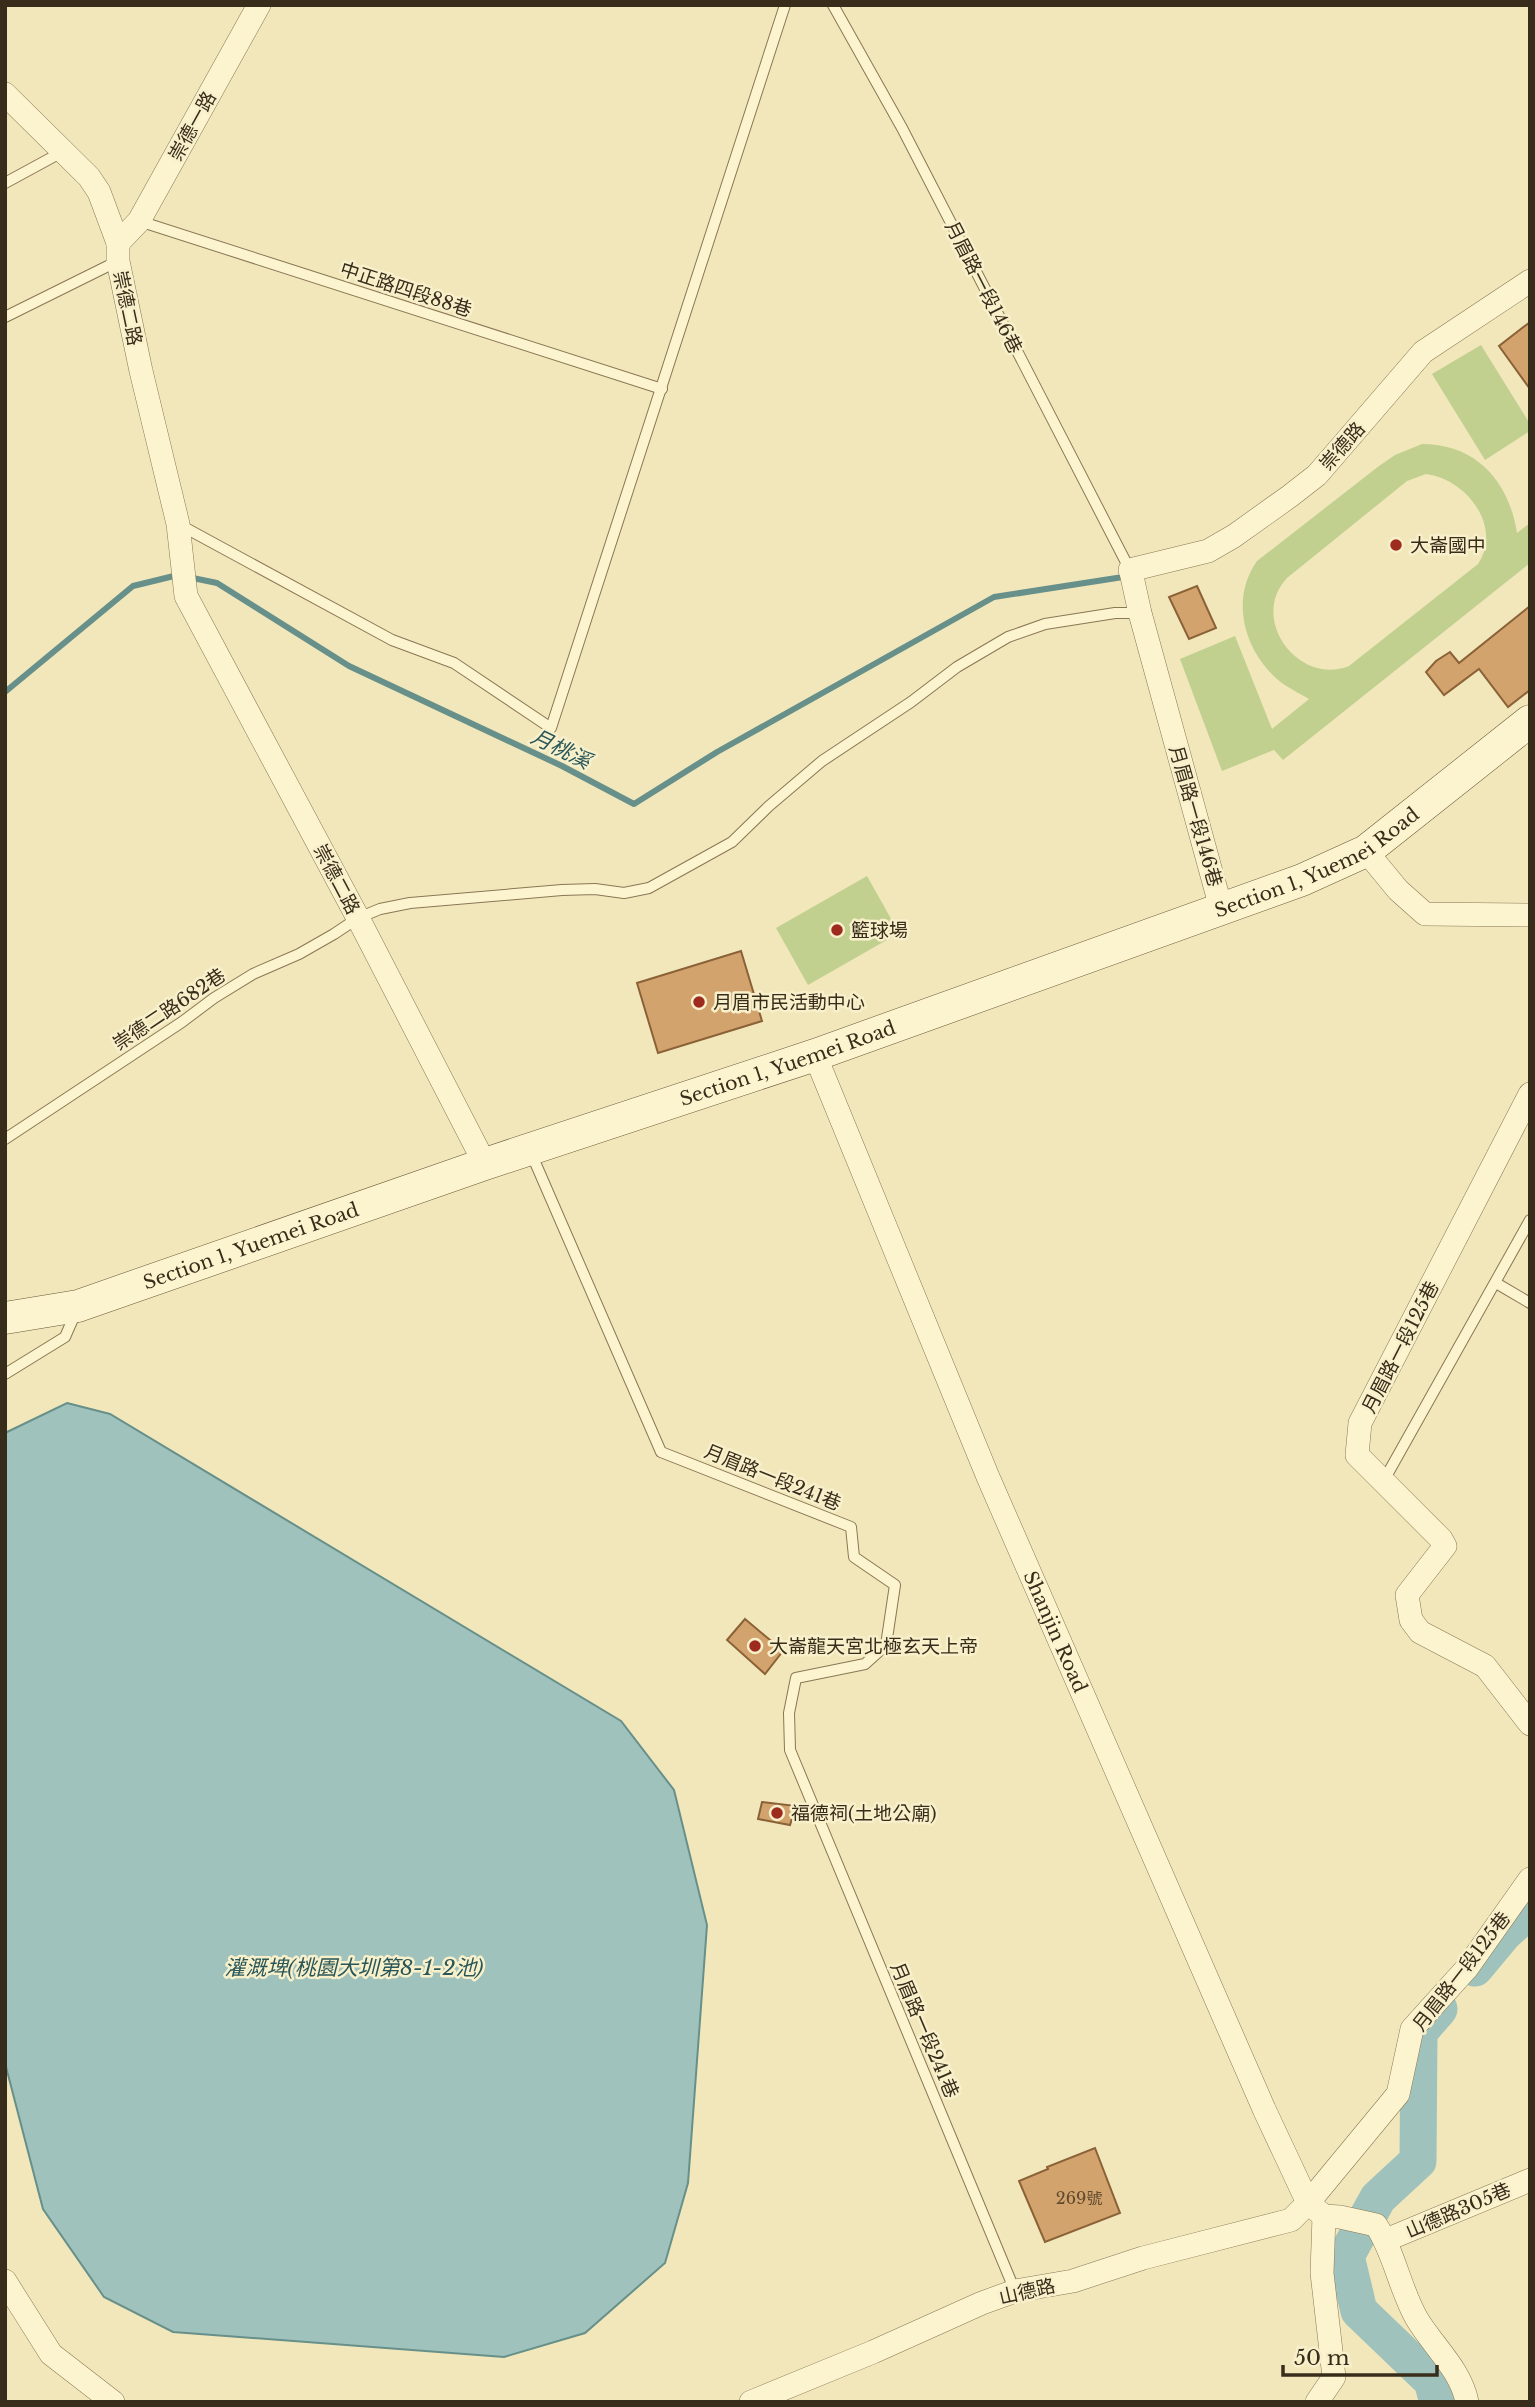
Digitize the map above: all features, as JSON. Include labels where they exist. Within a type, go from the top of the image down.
[{"type":"street","name":"崇德一路","points":[[118,252],[139,221],[259,5]]},
{"type":"street","name":"崇德二路","points":[[5,94],[89,177],[99,192],[118,252],[141,371],[178,524],[186,596],[358,918],[485,1164]]},
{"type":"street","name":"崇德路","points":[[1131,571],[1208,551],[1290,496],[1317,475],[1423,352],[1530,281]]},
{"type":"street","name":"月眉路一段146巷","points":[[1131,571],[1221,908]]},
{"type":"street","name":"Section 1, Yuemei Road","points":[[5,1318],[78,1306],[529,1149],[816,1055],[1302,880],[1366,851],[1530,721]]},
{"type":"street","points":[[1366,851],[1398,890],[1425,914],[1530,915]]},
{"type":"street","name":"Shanjin Road","points":[[816,1055],[994,1490],[1264,2109],[1324,2212],[1322,2273],[1334,2377],[1317,2402]]},
{"type":"street","name":"月眉路一段125巷","points":[[1530,1094],[1360,1423],[1357,1454],[1445,1546],[1407,1595],[1411,1620],[1420,1632],[1485,1666],[1530,1724]]},
{"type":"street","name":"月眉路一段125巷","points":[[1324,2212],[1398,2094],[1412,2029],[1467,1968],[1530,1879]]},
{"type":"street","name":"山德路305巷","points":[[1381,2233],[1530,2180]]},
{"type":"street","points":[[1324,2212],[1381,2233],[1417,2319],[1444,2354],[1467,2402]]},
{"type":"street","name":"山德路","points":[[751,2402],[1015,2291],[1073,2281],[1143,2258],[1324,2212]]},
{"type":"street","points":[[5,2281],[51,2354],[113,2402]]},
{"type":"lane","points":[[178,524],[392,639],[454,663],[551,728],[785,5]]},
{"type":"lane","name":"月眉路一段146巷","points":[[833,5],[902,128],[1131,571]]},
{"type":"lane","points":[[5,183],[62,152]]},
{"type":"lane","name":"中正路四段88巷","points":[[139,221],[662,389]]},
{"type":"lane","points":[[5,317],[118,252]]},
{"type":"lane","name":"崇德二路682巷","points":[[5,1139],[214,998],[253,975],[311,947],[358,918],[380,909],[410,903],[573,890],[595,889],[624,893],[649,888],[732,842],[822,761],[911,702],[957,667],[1009,637],[1045,624],[1139,608]]},
{"type":"lane","name":"月眉路一段241巷","points":[[529,1149],[661,1452],[851,1527],[855,1557],[895,1585],[886,1645],[865,1664],[796,1678],[789,1713],[790,1750],[1015,2291]]},
{"type":"lane","points":[[1383,1482],[1530,1220]]},
{"type":"lane","points":[[1496,1283],[1530,1303]]},
{"type":"lane","points":[[5,1374],[65,1337],[78,1306]]},
{"type":"green space","points":[[1481,345],[1530,424],[1530,431],[1485,460],[1432,374]]},
{"type":"green space","points":[[1422,444],[1441,446],[1474,458],[1498,482],[1513,514],[1517,533],[1530,523],[1530,563],[1283,760],[1274,750],[1222,771],[1180,659],[1235,636],[1272,729],[1309,699],[1277,679],[1256,654],[1249,639],[1243,607],[1249,576],[1257,561],[1395,455]],"holes":[[[1426,474],[1441,478],[1467,495],[1483,520],[1485,549],[1478,564],[1349,666],[1331,670],[1313,667],[1298,658],[1285,645],[1277,630],[1273,612],[1276,595],[1287,578],[1407,481]]]},
{"type":"green space","name":"籃球場","points":[[867,876],[899,933],[808,985],[776,928]]},
{"type":"water","name":"灌溉埤(桃園大圳第8-1-2池)","points":[[67,1403],[110,1414],[621,1721],[674,1790],[707,1925],[688,2183],[665,2263],[585,2333],[504,2357],[173,2332],[104,2297],[43,2209],[5,2063],[5,1433]]},
{"type":"building","points":[[1530,322],[1530,389],[1499,346]]},
{"type":"building","points":[[1197,586],[1216,628],[1189,639],[1169,597]]},
{"type":"building","points":[[1530,606],[1530,690],[1508,707],[1479,669],[1444,695],[1426,672],[1436,661],[1450,652],[1459,663]]},
{"type":"building","name":"月眉市民活動中心","points":[[741,951],[762,1021],[658,1053],[637,983]]},
{"type":"building","name":"大崙龍天宮北極玄天上帝","points":[[745,1619],[783,1651],[765,1674],[727,1640]]},
{"type":"building","name":"福德祠(土地公廟)","points":[[762,1802],[796,1806],[790,1825],[758,1819]]},
{"type":"building","points":[[1095,2148],[1120,2213],[1045,2242],[1019,2181]]},
{"type":"waterway","name":"月桃溪","points":[[5,692],[133,586],[178,575],[217,583],[349,666],[562,766],[634,804],[717,752],[994,597],[1123,577]]},
{"type":"waterway","points":[[1475,1968],[1505,1932],[1530,1910]]},
{"type":"waterway","points":[[1438,2402],[1432,2381],[1359,2311],[1346,2256],[1378,2198],[1418,2161],[1419,2032],[1439,2009]]},
{"type":"place","name":"大崙國中","points":[[1396,545]]},
{"type":"place","name":"籃球場","points":[[837,930]]},
{"type":"place","name":"月眉市民活動中心","points":[[699,1002]]},
{"type":"place","name":"大崙龍天宮北極玄天上帝","points":[[755,1646]]},
{"type":"place","name":"福德祠(土地公廟)","points":[[777,1813]]}]
